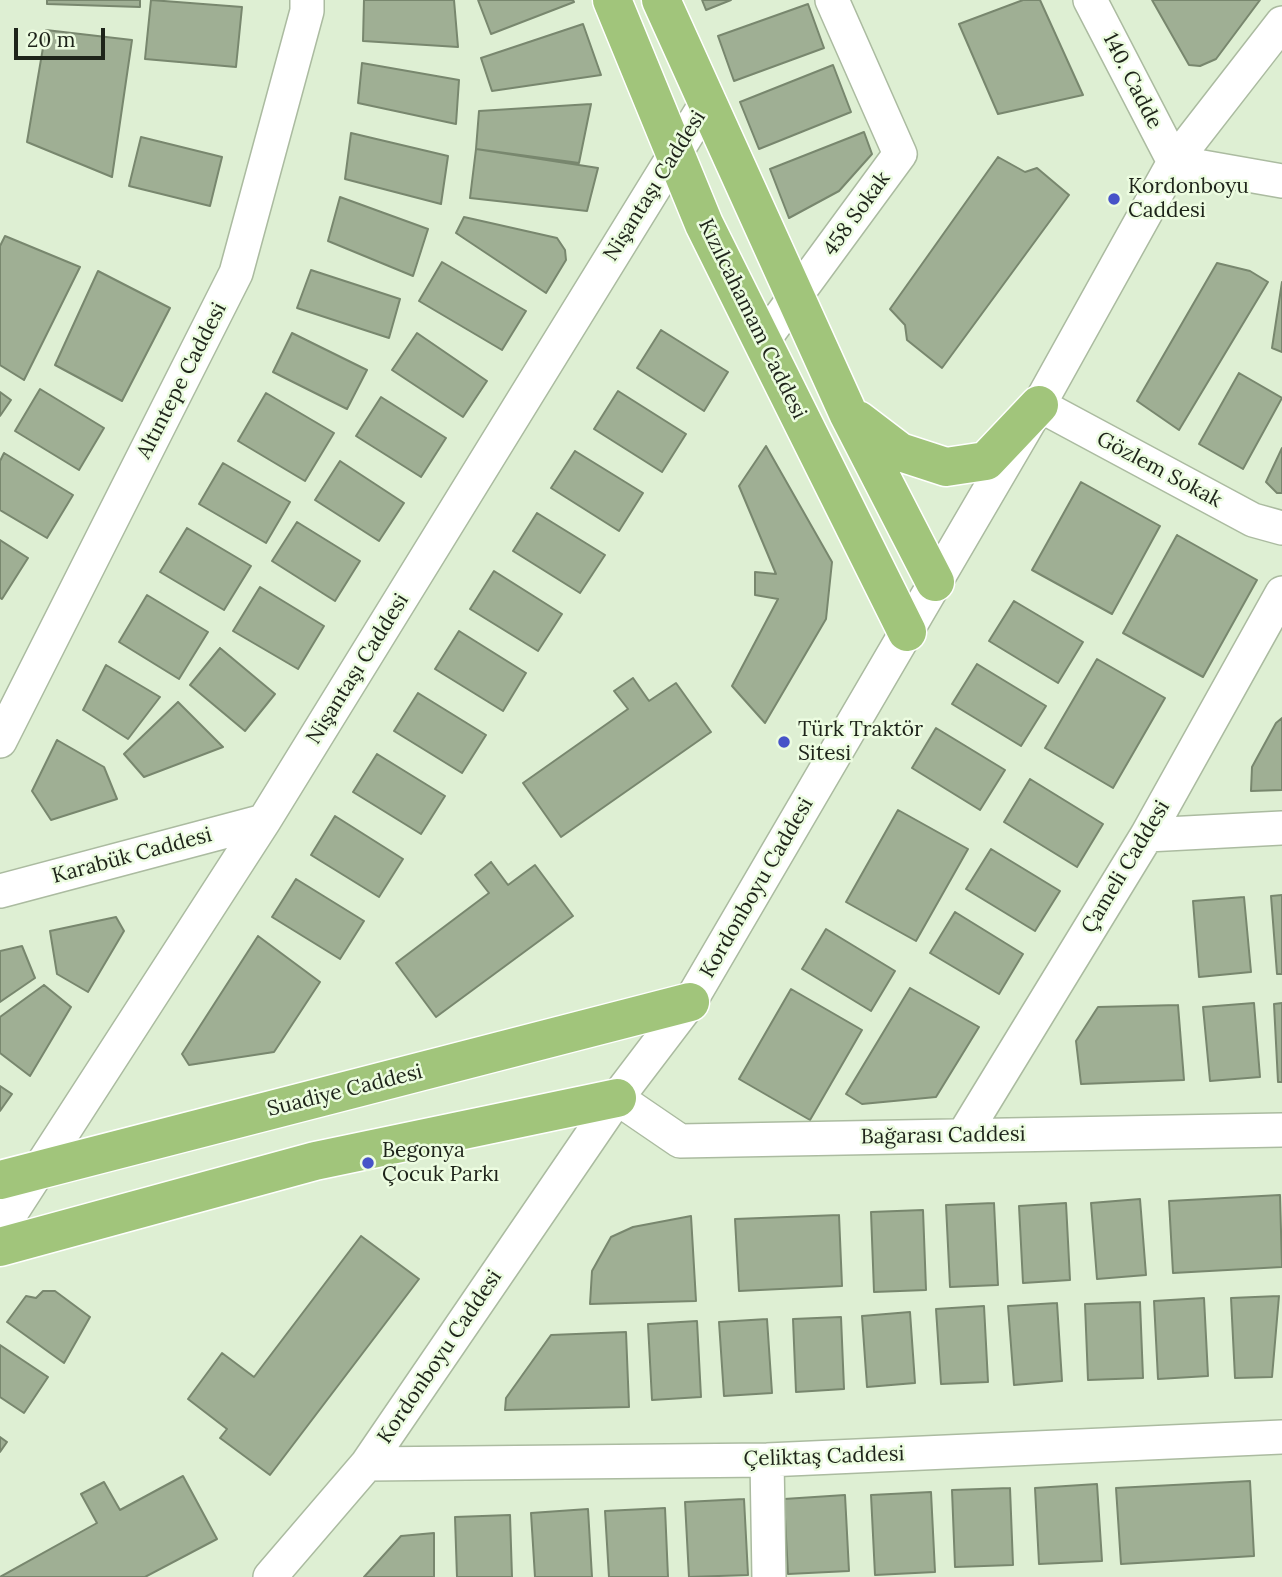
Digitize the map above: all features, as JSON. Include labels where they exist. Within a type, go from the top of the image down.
[{"type":"main road","name":"Kızılcahamam Caddesi","points":[[612,0],[704,224],[907,632]]},
{"type":"main road","points":[[661,0],[848,413],[935,582]]},
{"type":"main road","points":[[848,413],[900,452],[946,467],[986,461],[1039,405]]},
{"type":"main road","name":"Suadiye Caddesi","points":[[0,1180],[690,1002]]},
{"type":"main road","points":[[0,1247],[315,1161],[617,1098]]},
{"type":"street","name":"Altıntepe Caddesi","points":[[0,741],[236,273],[307,11],[307,0]]},
{"type":"street","name":"458 Sokak","points":[[762,342],[900,154],[832,0]]},
{"type":"street","name":"140. Cadde","points":[[1090,0],[1174,162]]},
{"type":"street","name":"Kordonboyu Caddesi","points":[[270,1577],[367,1464],[617,1098],[690,1002],[1039,405],[1174,162],[1282,23]]},
{"type":"street","name":"Nişantaşı Caddesi","points":[[0,1230],[264,821],[707,102]]},
{"type":"street","points":[[1174,162],[1282,181]]},
{"type":"street","name":"Gözlem Sokak","points":[[1039,405],[1253,520],[1282,528]]},
{"type":"street","name":"Çameli Caddesi","points":[[963,1136],[1147,835],[1282,593]]},
{"type":"street","name":"Karabük Caddesi","points":[[0,891],[264,821]]},
{"type":"street","points":[[1147,835],[1282,828]]},
{"type":"street","name":"Bağarası Caddesi","points":[[617,1098],[680,1142],[1282,1130]]},
{"type":"street","name":"Çeliktaş Caddesi","points":[[367,1464],[767,1460],[1282,1437]]},
{"type":"street","points":[[767,1460],[769,1577]]},
{"type":"building","points":[[47,0],[140,0],[140,7],[47,4]]},
{"type":"building","points":[[151,0],[242,7],[236,67],[145,59]]},
{"type":"building","points":[[364,0],[454,0],[458,47],[363,41]]},
{"type":"building","points":[[478,0],[573,0],[574,2],[491,34]]},
{"type":"building","points":[[702,0],[731,0],[706,10]]},
{"type":"building","points":[[1023,0],[1040,0],[1083,95],[998,114],[959,24]]},
{"type":"building","points":[[1152,0],[1260,0],[1216,59],[1200,66],[1189,65]]},
{"type":"building","points":[[808,4],[824,48],[734,81],[718,36]]},
{"type":"building","points":[[583,24],[601,75],[492,91],[481,58]]},
{"type":"building","points":[[46,30],[132,40],[112,177],[27,142]]},
{"type":"building","points":[[362,63],[459,80],[456,124],[358,103]]},
{"type":"building","points":[[833,65],[851,112],[759,149],[740,102]]},
{"type":"building","points":[[591,104],[579,163],[476,149],[479,111]]},
{"type":"building","points":[[864,132],[872,154],[839,191],[789,218],[770,169]]},
{"type":"building","points":[[351,133],[448,156],[441,204],[345,179]]},
{"type":"building","points":[[141,137],[222,157],[210,206],[129,186]]},
{"type":"building","points":[[476,149],[598,168],[587,211],[470,198]]},
{"type":"building","points":[[998,157],[1025,172],[1037,168],[1069,195],[942,368],[907,340],[905,325],[890,309]]},
{"type":"building","points":[[340,197],[428,229],[413,276],[328,241]]},
{"type":"building","points":[[464,217],[557,238],[565,250],[566,260],[546,293],[456,233]]},
{"type":"building","points":[[5,236],[80,267],[24,380],[0,365],[0,246]]},
{"type":"building","points":[[442,262],[526,311],[502,350],[419,301]]},
{"type":"building","points":[[1217,263],[1250,271],[1268,282],[1179,430],[1137,401]]},
{"type":"building","points":[[311,270],[400,299],[389,338],[297,308]]},
{"type":"building","points":[[98,271],[170,308],[122,401],[55,365]]},
{"type":"building","points":[[1282,282],[1282,352],[1272,348]]},
{"type":"building","points":[[661,330],[728,372],[704,411],[637,368]]},
{"type":"building","points":[[292,333],[367,370],[347,409],[273,372]]},
{"type":"building","points":[[417,333],[487,381],[463,417],[392,370]]},
{"type":"building","points":[[1239,373],[1282,398],[1243,469],[1199,444]]},
{"type":"building","points":[[40,389],[104,428],[79,470],[15,431]]},
{"type":"building","points":[[618,391],[686,434],[662,472],[594,429]]},
{"type":"building","points":[[0,392],[11,400],[0,416]]},
{"type":"building","points":[[266,393],[334,433],[305,481],[238,441]]},
{"type":"building","points":[[381,397],[446,438],[421,477],[356,436]]},
{"type":"building","points":[[766,446],[832,562],[826,619],[765,723],[732,686],[778,599],[755,595],[755,572],[776,574],[739,486]]},
{"type":"building","points":[[1282,448],[1282,493],[1277,493],[1266,482]]},
{"type":"building","points":[[575,451],[643,493],[619,531],[551,488]]},
{"type":"building","points":[[4,453],[73,495],[47,538],[0,510],[0,461]]},
{"type":"building","points":[[340,461],[404,503],[379,541],[315,500]]},
{"type":"building","points":[[223,463],[290,502],[266,543],[199,504]]},
{"type":"building","points":[[1081,482],[1160,526],[1112,614],[1032,570]]},
{"type":"building","points":[[537,513],[605,555],[580,593],[513,551]]},
{"type":"building","points":[[297,522],[360,561],[335,601],[272,561]]},
{"type":"building","points":[[187,528],[251,566],[224,610],[160,572]]},
{"type":"building","points":[[1177,535],[1257,580],[1203,677],[1123,633]]},
{"type":"building","points":[[0,540],[28,558],[2,599],[0,598]]},
{"type":"building","points":[[494,571],[562,614],[538,651],[470,609]]},
{"type":"building","points":[[260,587],[324,626],[298,669],[233,631]]},
{"type":"building","points":[[147,595],[208,632],[179,679],[119,642]]},
{"type":"building","points":[[1014,601],[1083,642],[1058,683],[989,641]]},
{"type":"building","points":[[459,631],[526,673],[503,711],[435,669]]},
{"type":"building","points":[[220,648],[275,694],[245,731],[190,685]]},
{"type":"building","points":[[1097,659],[1165,698],[1113,788],[1045,748]]},
{"type":"building","points":[[977,664],[1046,706],[1021,746],[952,704]]},
{"type":"building","points":[[106,665],[160,697],[128,739],[83,710]]},
{"type":"building","points":[[633,678],[649,701],[676,683],[711,732],[561,837],[523,783],[628,709],[614,691]]},
{"type":"building","points":[[418,693],[486,735],[462,773],[394,731]]},
{"type":"building","points":[[178,702],[223,747],[144,777],[124,754]]},
{"type":"building","points":[[1282,718],[1282,790],[1251,791],[1252,767],[1276,723]]},
{"type":"building","points":[[936,728],[1005,770],[980,810],[912,768]]},
{"type":"building","points":[[57,740],[104,767],[117,799],[51,820],[32,791]]},
{"type":"building","points":[[377,754],[445,796],[421,834],[353,792]]},
{"type":"building","points":[[1030,779],[1103,824],[1077,867],[1004,822]]},
{"type":"building","points":[[898,810],[968,849],[916,941],[846,902]]},
{"type":"building","points":[[335,816],[403,859],[379,897],[311,855]]},
{"type":"building","points":[[991,849],[1060,891],[1035,931],[966,889]]},
{"type":"building","points":[[491,862],[508,885],[535,865],[573,916],[436,1017],[396,963],[489,893],[475,875]]},
{"type":"building","points":[[296,879],[364,921],[340,959],[272,917]]},
{"type":"building","points":[[1282,895],[1282,974],[1277,974],[1271,896]]},
{"type":"building","points":[[1244,897],[1251,972],[1199,977],[1193,901]]},
{"type":"building","points":[[955,912],[1023,954],[999,994],[930,953]]},
{"type":"building","points":[[116,917],[124,931],[88,992],[57,974],[50,931]]},
{"type":"building","points":[[826,929],[895,971],[871,1011],[802,969]]},
{"type":"building","points":[[258,936],[320,982],[274,1052],[189,1065],[182,1054]]},
{"type":"building","points":[[22,946],[35,978],[0,1002],[0,951]]},
{"type":"building","points":[[44,985],[71,1007],[30,1076],[0,1053],[0,1017]]},
{"type":"building","points":[[910,988],[979,1027],[936,1097],[862,1104],[846,1094]]},
{"type":"building","points":[[791,989],[862,1030],[810,1120],[739,1079]]},
{"type":"building","points":[[1254,1003],[1260,1077],[1210,1081],[1203,1007]]},
{"type":"building","points":[[1282,1003],[1282,1082],[1278,1082],[1274,1004]]},
{"type":"building","points":[[1178,1005],[1184,1080],[1081,1084],[1076,1041],[1098,1007]]},
{"type":"building","points":[[0,1086],[12,1094],[0,1111]]},
{"type":"building","points":[[1280,1195],[1282,1267],[1173,1273],[1169,1201]]},
{"type":"building","points":[[1140,1199],[1146,1275],[1097,1279],[1091,1203]]},
{"type":"building","points":[[994,1203],[998,1285],[950,1287],[946,1205]]},
{"type":"building","points":[[1066,1203],[1070,1280],[1023,1283],[1019,1206]]},
{"type":"building","points":[[923,1210],[926,1290],[874,1292],[871,1212]]},
{"type":"building","points":[[839,1215],[842,1286],[739,1291],[735,1219]]},
{"type":"building","points":[[691,1216],[696,1301],[590,1304],[592,1271],[611,1237],[633,1227]]},
{"type":"building","points":[[361,1236],[419,1279],[270,1475],[220,1438],[227,1429],[188,1399],[222,1353],[254,1377]]},
{"type":"building","points":[[43,1291],[55,1291],[90,1317],[64,1363],[7,1322],[26,1296],[36,1298]]},
{"type":"building","points":[[1279,1296],[1272,1377],[1235,1378],[1231,1298]]},
{"type":"building","points":[[1204,1298],[1208,1376],[1158,1379],[1154,1301]]},
{"type":"building","points":[[1140,1302],[1143,1378],[1088,1380],[1085,1304]]},
{"type":"building","points":[[1057,1303],[1062,1381],[1014,1385],[1008,1306]]},
{"type":"building","points":[[984,1306],[988,1382],[941,1384],[936,1309]]},
{"type":"building","points":[[910,1312],[915,1383],[867,1387],[862,1316]]},
{"type":"building","points":[[841,1317],[844,1389],[796,1392],[793,1319]]},
{"type":"building","points":[[767,1319],[772,1393],[724,1396],[719,1322]]},
{"type":"building","points":[[697,1321],[701,1397],[652,1400],[648,1324]]},
{"type":"building","points":[[626,1332],[629,1407],[505,1410],[506,1398],[551,1335]]},
{"type":"building","points":[[0,1345],[48,1377],[24,1413],[0,1397]]},
{"type":"building","points":[[0,1437],[7,1442],[0,1452]]},
{"type":"building","points":[[183,1476],[217,1539],[145,1577],[0,1577],[97,1523],[81,1494],[104,1482],[120,1510]]},
{"type":"building","points":[[1250,1481],[1254,1556],[1121,1564],[1116,1488]]},
{"type":"building","points":[[1097,1484],[1102,1561],[1039,1564],[1035,1488]]},
{"type":"building","points":[[1010,1488],[1013,1565],[955,1567],[952,1490]]},
{"type":"building","points":[[931,1492],[935,1572],[875,1575],[871,1495]]},
{"type":"building","points":[[845,1495],[849,1571],[788,1574],[784,1499]]},
{"type":"building","points":[[744,1499],[748,1575],[689,1577],[685,1502]]},
{"type":"building","points":[[665,1508],[668,1577],[609,1577],[605,1511]]},
{"type":"building","points":[[588,1509],[592,1577],[535,1577],[531,1513]]},
{"type":"building","points":[[510,1515],[512,1577],[457,1577],[455,1517]]},
{"type":"building","points":[[434,1533],[434,1577],[364,1577],[401,1536]]},
{"type":"place","name":"Kordonboyu Caddesi","points":[[1114,199]]},
{"type":"place","name":"Türk Traktör Sitesi","points":[[784,742]]},
{"type":"place","name":"Begonya Çocuk Parkı","points":[[368,1163]]}]
